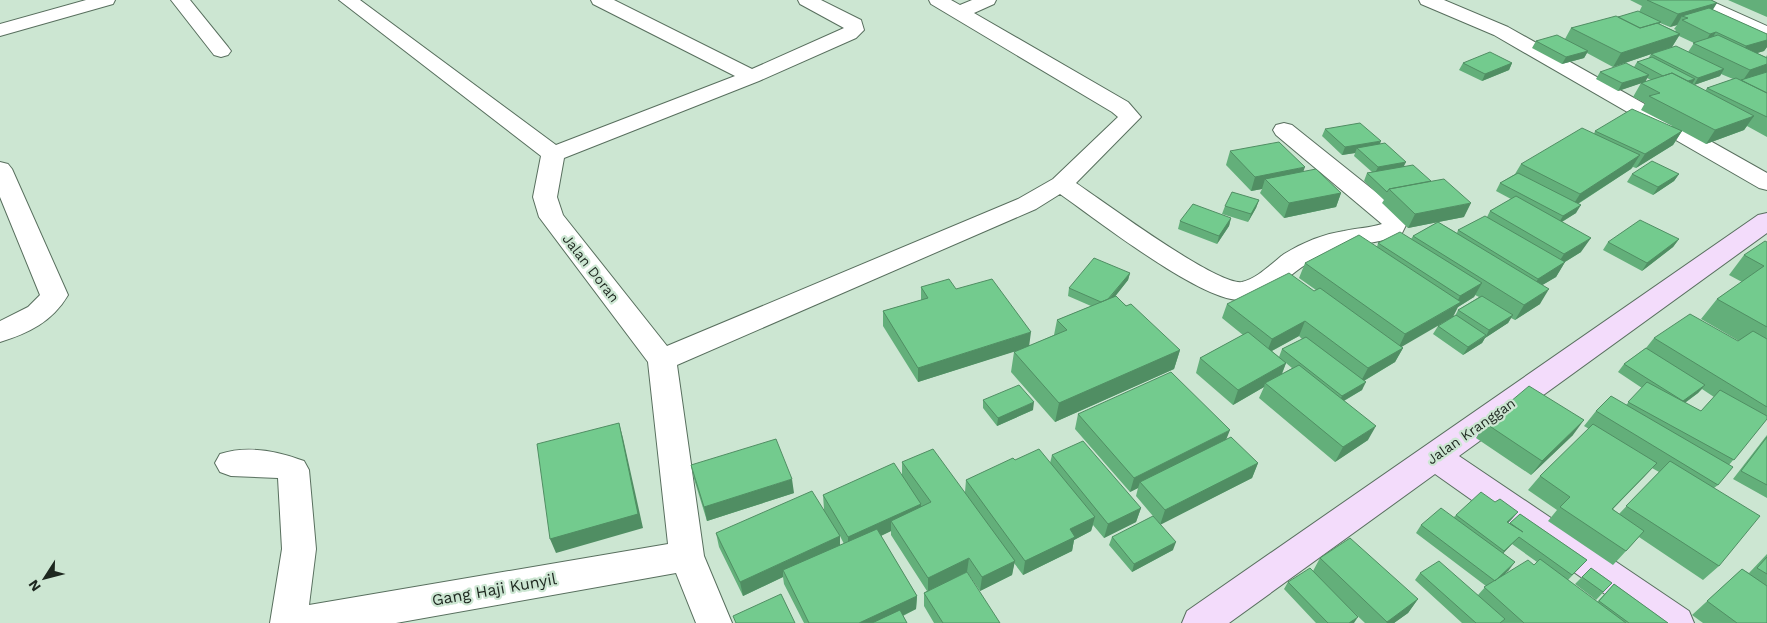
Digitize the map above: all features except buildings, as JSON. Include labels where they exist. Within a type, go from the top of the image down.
[{"type":"main road","name":"Jalan Kranggan","points":[[1206,621],[1767,221]]},
{"type":"main road","points":[[1435,457],[1676,623]]},
{"type":"street","points":[[0,30],[106,0]]},
{"type":"street","points":[[180,0],[221,51]]},
{"type":"street","points":[[348,0],[553,154],[752,77],[849,34],[854,30],[854,24],[807,0]]},
{"type":"street","points":[[600,0],[752,77]]},
{"type":"street","points":[[714,623],[687,556],[662,360],[1026,204],[1061,184],[1125,123],[1130,115],[961,12],[938,0]]},
{"type":"street","points":[[961,12],[987,0]]},
{"type":"street","points":[[1694,0],[1767,33]]},
{"type":"street","points":[[1443,2],[1501,31],[1767,183]]},
{"type":"street","points":[[1061,184],[1187,269],[1207,280],[1240,291],[1253,288],[1296,258],[1327,243],[1340,239],[1380,234],[1392,230],[1395,223],[1378,206],[1284,130]]},
{"type":"street","name":"Jalan Doran","points":[[553,154],[545,197],[551,217],[662,360]]},
{"type":"street","points":[[0,332],[34,317],[49,306],[54,295],[2,176]]},
{"type":"street","points":[[231,463],[262,462],[279,464],[293,470],[299,549],[288,623]]},
{"type":"street","name":"Gang Haji Kunyil","points":[[301,623],[687,556]]}]
